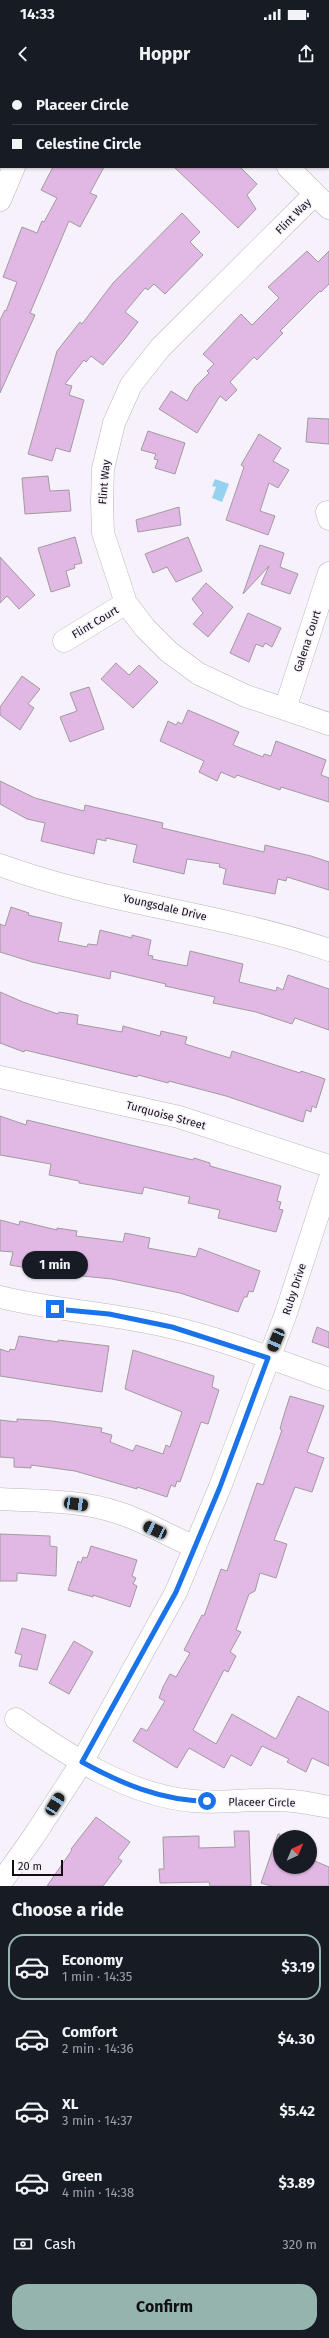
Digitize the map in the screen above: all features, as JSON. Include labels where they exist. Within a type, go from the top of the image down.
[{"type":"street","points":[[0,200],[14,168]]},
{"type":"street","points":[[289,168],[322,201]]},
{"type":"street","name":"Flint Way","points":[[322,201],[160,348],[131,385],[114,423],[103,469],[102,502],[103,533],[126,603],[145,628],[169,652],[198,674],[246,696],[329,724]]},
{"type":"street","name":"Galena Court","points":[[285,709],[329,573]]},
{"type":"street","name":"Flint Court","points":[[64,641],[126,603]]},
{"type":"street","name":"Youngsdale Drive","points":[[0,865],[63,884],[267,930],[329,950]]},
{"type":"street","name":"Turquoise Street","points":[[0,1077],[179,1117],[329,1166]]},
{"type":"street","name":"Ruby Drive","points":[[0,1884],[34,1836],[82,1762],[176,1592],[285,1316],[329,1181]]},
{"type":"street","points":[[0,1297],[42,1307],[109,1314],[172,1327],[329,1379]]},
{"type":"street","points":[[0,1499],[99,1507],[118,1512],[195,1547]]},
{"type":"street","name":"Placeer Circle","points":[[16,1719],[82,1762],[107,1776],[149,1792],[192,1801],[292,1801],[329,1807]]},
{"type":"water","points":[[215,479],[229,484],[222,502],[212,498],[216,487],[212,486]]},
{"type":"building","points":[[52,168],[103,168],[90,193],[97,196],[80,227],[69,221],[30,313],[35,315],[0,393],[0,320],[5,310],[6,311],[17,282],[3,277],[22,227],[37,233],[42,221],[44,222],[57,198],[41,190]]},
{"type":"building","points":[[175,168],[241,168],[257,184],[247,195],[256,209],[238,228]]},
{"type":"building","points":[[182,213],[200,232],[190,242],[203,255],[165,294],[154,284],[148,290],[145,288],[125,312],[138,322],[125,339],[103,365],[91,356],[86,362],[84,360],[65,384],[72,386],[69,395],[84,400],[70,452],[56,448],[52,461],[28,454],[57,351],[80,322],[82,324],[113,283]]},
{"type":"building","points":[[307,251],[318,262],[329,251],[329,284],[280,331],[283,333],[257,360],[254,357],[230,382],[237,390],[226,401],[220,396],[197,433],[159,409],[171,391],[187,401],[195,387],[209,373],[207,371],[214,364],[203,354],[241,314],[252,325],[279,298],[268,287]]},
{"type":"building","points":[[308,418],[329,419],[329,444],[306,442]]},
{"type":"building","points":[[148,431],[185,443],[175,474],[155,468],[158,460],[154,459],[156,454],[141,450]]},
{"type":"building","points":[[259,434],[281,448],[273,461],[289,470],[278,488],[269,483],[260,511],[275,516],[268,535],[226,520],[244,467],[241,465]]},
{"type":"building","points":[[48,476],[50,491],[69,490],[71,511],[25,514],[22,478]]},
{"type":"building","points":[[179,507],[181,525],[138,532],[136,520]]},
{"type":"building","points":[[75,537],[82,563],[74,565],[75,568],[66,571],[70,586],[51,592],[38,548]]},
{"type":"building","points":[[188,537],[202,571],[176,582],[167,567],[153,573],[145,554]]},
{"type":"building","points":[[260,545],[284,553],[280,567],[298,574],[290,594],[261,584],[269,566],[243,594]]},
{"type":"building","points":[[0,557],[35,595],[19,609],[7,596],[0,603]]},
{"type":"building","points":[[206,583],[233,607],[208,637],[193,624],[203,613],[192,599]]},
{"type":"building","points":[[248,613],[281,628],[272,647],[265,643],[263,647],[256,644],[249,662],[230,653]]},
{"type":"building","points":[[116,663],[129,675],[139,665],[158,682],[133,708],[101,679]]},
{"type":"building","points":[[22,676],[40,689],[28,704],[34,708],[20,730],[0,715],[0,707]]},
{"type":"building","points":[[89,687],[104,729],[70,742],[60,717],[77,711],[70,693]]},
{"type":"building","points":[[188,710],[239,732],[233,745],[263,757],[264,754],[271,756],[276,741],[326,760],[321,775],[329,778],[329,802],[281,787],[280,790],[237,775],[235,778],[221,772],[217,781],[199,772],[204,761],[160,741],[168,721],[176,725],[178,722],[182,724]]},
{"type":"building","points":[[0,781],[35,798],[84,811],[85,805],[163,823],[162,828],[264,852],[265,845],[311,856],[329,862],[329,890],[287,877],[286,881],[278,879],[275,894],[223,884],[226,869],[219,867],[220,864],[187,859],[184,874],[133,862],[137,845],[106,838],[106,841],[97,839],[94,854],[41,841],[45,823],[27,819],[0,804]]},
{"type":"building","points":[[11,907],[29,913],[28,915],[62,923],[58,941],[87,947],[88,944],[97,945],[100,930],[132,938],[132,935],[151,940],[148,955],[153,956],[152,959],[187,966],[190,951],[243,964],[239,982],[276,991],[277,987],[283,990],[288,975],[329,989],[329,1030],[295,1018],[292,1024],[256,1012],[213,1003],[215,997],[165,986],[166,984],[111,971],[110,979],[32,962],[0,952],[0,924],[5,926]]},
{"type":"building","points":[[0,992],[58,1014],[59,1012],[78,1015],[77,1024],[122,1032],[123,1026],[160,1036],[161,1031],[187,1037],[185,1044],[230,1058],[232,1051],[300,1073],[301,1071],[325,1079],[316,1108],[312,1106],[311,1112],[306,1110],[303,1122],[226,1096],[169,1081],[168,1083],[138,1075],[137,1077],[25,1050],[24,1052],[0,1043]]},
{"type":"building","points":[[0,1116],[26,1125],[27,1120],[193,1160],[194,1158],[210,1163],[210,1166],[281,1186],[277,1201],[281,1202],[279,1209],[283,1210],[276,1232],[218,1218],[220,1210],[188,1203],[190,1197],[144,1187],[142,1194],[79,1183],[79,1181],[49,1175],[51,1164],[0,1155]]},
{"type":"building","points":[[0,1220],[19,1225],[20,1221],[57,1230],[57,1228],[77,1231],[76,1236],[123,1242],[125,1233],[150,1238],[148,1248],[196,1257],[199,1248],[260,1271],[253,1292],[249,1291],[247,1297],[244,1297],[238,1312],[180,1293],[112,1279],[62,1274],[10,1265],[13,1252],[0,1251]]},
{"type":"building","points":[[317,1327],[329,1332],[329,1348],[312,1342]]},
{"type":"building","points":[[19,1336],[58,1342],[58,1340],[109,1346],[102,1392],[0,1376],[0,1349],[9,1352],[10,1349],[15,1350]]},
{"type":"building","points":[[133,1350],[214,1376],[212,1387],[219,1390],[208,1424],[201,1422],[180,1482],[177,1481],[175,1487],[171,1485],[167,1497],[137,1487],[137,1489],[75,1471],[31,1465],[31,1468],[14,1467],[14,1458],[0,1457],[0,1420],[17,1422],[17,1419],[52,1421],[102,1428],[101,1432],[112,1435],[110,1442],[133,1451],[136,1445],[163,1454],[166,1445],[170,1447],[182,1412],[125,1389]]},
{"type":"building","points":[[290,1396],[324,1406],[307,1452],[324,1458],[312,1492],[295,1487],[274,1540],[287,1544],[276,1578],[260,1573],[255,1591],[249,1594],[236,1630],[241,1632],[230,1652],[236,1656],[228,1672],[224,1670],[193,1730],[216,1744],[232,1714],[276,1739],[298,1696],[329,1712],[329,1766],[312,1758],[306,1772],[287,1762],[289,1759],[262,1746],[251,1766],[231,1755],[224,1768],[189,1748],[177,1768],[133,1741],[141,1728],[147,1731],[165,1701],[159,1698],[170,1674],[176,1677],[190,1653],[184,1650],[202,1615],[204,1616],[221,1569],[227,1571],[257,1483],[263,1485],[282,1430],[280,1429]]},
{"type":"building","points":[[0,1534],[50,1536],[50,1546],[57,1547],[56,1576],[17,1573],[17,1581],[0,1581]]},
{"type":"building","points":[[91,1546],[137,1560],[132,1576],[136,1578],[133,1584],[137,1586],[130,1607],[93,1595],[93,1597],[68,1590],[78,1561],[81,1563],[83,1557],[87,1558]]},
{"type":"building","points":[[22,1628],[46,1635],[37,1670],[19,1666],[22,1655],[15,1653]]},
{"type":"building","points":[[74,1641],[93,1652],[69,1694],[49,1683]]},
{"type":"building","points":[[96,1817],[130,1842],[118,1858],[122,1861],[103,1886],[47,1886],[72,1850],[71,1849]]},
{"type":"building","points":[[234,1831],[249,1831],[251,1886],[210,1886],[209,1882],[160,1883],[159,1869],[164,1869],[163,1837],[199,1836],[199,1848],[235,1847]]},
{"type":"building","points":[[273,1848],[273,1874],[317,1874],[317,1862],[329,1867],[329,1886],[271,1886],[261,1883]]},
{"type":"route","points":[[55,1309],[109,1314],[172,1327],[268,1358],[220,1487],[176,1592],[82,1762],[107,1776],[149,1792],[192,1801],[207,1801]]}]
